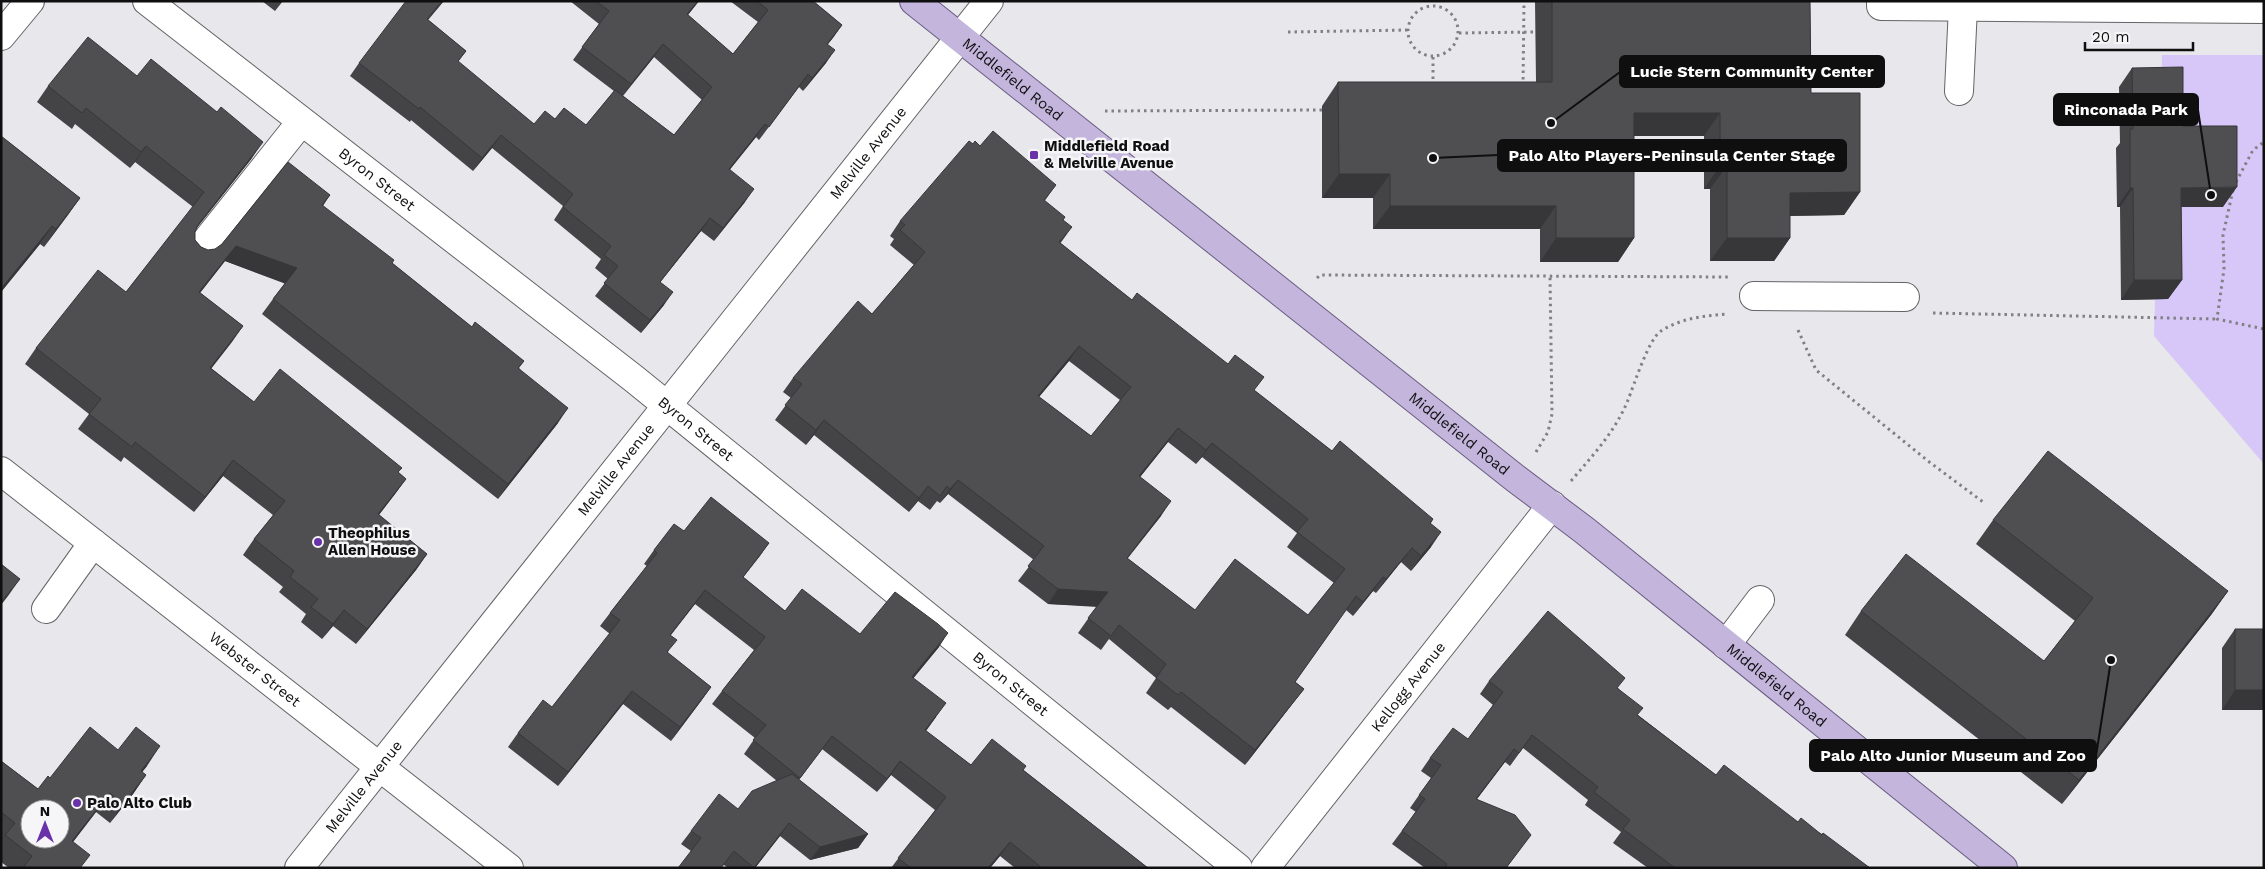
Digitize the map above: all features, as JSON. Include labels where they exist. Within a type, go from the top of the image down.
[{"type":"main road","name":"Middlefield Road","points":[[914,1],[1515,478],[1552,505],[2003,868]]},
{"type":"street","points":[[1,36],[30,1]]},
{"type":"street","name":"Byron Street","points":[[146,1],[667,406],[1238,868]]},
{"type":"street","name":"Melville Avenue","points":[[299,868],[989,1]]},
{"type":"street","points":[[1881,4],[1963,7],[2264,9]]},
{"type":"street","points":[[1959,91],[1963,7]]},
{"type":"street","points":[[199,250],[302,122]]},
{"type":"street","points":[[1754,296],[1914,305]]},
{"type":"street","name":"Webster Street","points":[[1,471],[509,868]]},
{"type":"street","name":"Kellogg Avenue","points":[[1265,868],[1552,505]]},
{"type":"street","points":[[46,609],[94,543]]},
{"type":"street","points":[[1726,645],[1760,600]]},
{"type":"path","points":[[1434,1],[1434,6]]},
{"type":"path","points":[[1524,1],[1524,87]]},
{"type":"path","points":[[1434,6],[1442,7],[1455,17],[1459,33],[1452,49],[1445,54],[1433,57],[1420,53],[1413,47],[1409,39],[1408,30],[1413,16],[1426,7],[1434,6]]},
{"type":"path","points":[[1288,32],[1408,30]]},
{"type":"path","points":[[1459,33],[1535,32]]},
{"type":"path","points":[[1433,57],[1433,95]]},
{"type":"path","points":[[1101,111],[1322,110]]},
{"type":"path","points":[[2217,319],[2224,269],[2223,235],[2234,184],[2253,150],[2264,142]]},
{"type":"path","points":[[1298,306],[1320,275],[1742,277],[1754,296]]},
{"type":"path","points":[[1515,478],[1540,447],[1548,432],[1552,414],[1550,276]]},
{"type":"path","points":[[1914,305],[2007,313],[2217,319],[2264,329]]},
{"type":"path","points":[[1552,505],[1610,435],[1628,401],[1641,365],[1659,331],[1692,318],[1729,314]]},
{"type":"path","points":[[1796,324],[1816,370],[1928,462],[1983,502]]},
{"type":"shaded area","points":[[2162,55],[2264,55],[2264,464],[2154,336]]},
{"type":"building","points":[[406,1],[442,1],[427,19],[466,51],[458,61],[534,124],[545,111],[555,119],[564,108],[586,125],[615,90],[674,135],[712,87],[663,44],[631,84],[582,47],[609,11],[596,1],[698,1],[687,14],[733,54],[768,10],[757,1],[813,1],[842,25],[827,44],[835,50],[812,78],[808,74],[769,127],[765,124],[729,169],[754,189],[723,228],[710,218],[660,282],[673,292],[650,320],[604,283],[618,266],[604,255],[611,246],[563,207],[573,194],[501,135],[482,158],[420,107],[419,109],[359,63]]},
{"type":"building","points":[[1552,1],[1810,1],[1811,93],[1860,93],[1860,192],[1790,193],[1790,238],[1727,238],[1727,166],[1720,166],[1720,113],[1634,113],[1634,238],[1556,238],[1556,206],[1390,206],[1390,174],[1339,174],[1338,82],[1552,82]]},
{"type":"building","points":[[88,37],[137,76],[151,59],[217,112],[221,107],[263,142],[198,225],[195,232],[195,240],[201,247],[208,250],[215,249],[222,244],[288,162],[330,195],[322,205],[394,260],[392,263],[472,327],[475,322],[524,361],[518,368],[568,408],[508,484],[273,299],[297,268],[236,246],[199,292],[243,326],[210,368],[254,402],[280,369],[402,468],[398,472],[406,479],[378,514],[427,554],[367,629],[344,610],[333,624],[311,607],[318,599],[290,577],[294,571],[254,539],[285,501],[233,460],[205,497],[135,442],[132,447],[89,414],[101,399],[36,348],[98,270],[126,292],[204,192],[146,146],[141,152],[86,108],[82,113],[48,86]]},
{"type":"building","points":[[2183,67],[2183,126],[2237,126],[2237,187],[2181,188],[2182,280],[2134,280],[2133,188],[2130,188],[2130,129],[2133,129],[2132,68]]},
{"type":"building","points":[[993,131],[1056,185],[1044,200],[1065,217],[1063,220],[1072,227],[1059,242],[1132,300],[1137,293],[1228,364],[1235,355],[1264,377],[1254,390],[1332,451],[1340,441],[1433,519],[1430,523],[1441,532],[1421,556],[1412,548],[1386,579],[1383,577],[1363,602],[1356,596],[1295,682],[1304,689],[1255,750],[1181,692],[1178,695],[1156,678],[1166,664],[1119,625],[1111,636],[1088,618],[1108,592],[1058,589],[1028,566],[1044,546],[958,480],[950,489],[947,486],[940,496],[928,486],[919,498],[824,420],[816,430],[785,405],[802,384],[793,378],[858,301],[872,314],[925,252],[900,230],[905,225],[900,221],[969,141],[973,144],[975,141],[980,146]],"holes":[[[1079,346],[1131,387],[1091,436],[1038,396]],[[1178,428],[1206,450],[1212,443],[1308,519],[1297,532],[1345,569],[1308,615],[1235,559],[1195,610],[1127,558],[1171,501],[1139,476]]]},
{"type":"building","points":[[1,136],[80,198],[56,229],[52,226],[1,289]]},
{"type":"building","points":[[2048,451],[2228,591],[2079,780],[1861,611],[1906,554],[2044,661],[2093,598],[1993,520]]},
{"type":"building","points":[[711,497],[769,543],[743,577],[785,611],[802,589],[860,634],[895,592],[938,624],[948,633],[912,677],[946,703],[925,730],[971,765],[992,739],[1026,766],[1023,770],[1148,868],[1042,868],[1010,842],[988,868],[911,868],[898,858],[946,797],[900,761],[887,779],[832,736],[800,778],[753,740],[766,725],[722,691],[765,637],[705,590],[670,635],[677,640],[667,652],[711,687],[680,727],[632,691],[568,772],[518,733],[543,700],[552,707],[620,620],[610,613],[657,553],[654,550],[674,524],[684,531]]},
{"type":"building","points":[[1,564],[20,579],[1,602]]},
{"type":"building","points":[[1548,611],[1625,678],[1617,688],[1643,708],[1637,715],[1716,775],[1724,765],[1798,822],[1801,818],[1870,868],[1675,868],[1623,829],[1630,820],[1594,792],[1598,787],[1532,735],[1519,753],[1514,749],[1476,799],[1515,815],[1531,835],[1506,868],[1445,868],[1447,864],[1402,831],[1425,799],[1419,795],[1441,765],[1430,758],[1453,728],[1468,739],[1503,692],[1489,681]]},
{"type":"building","points":[[2235,629],[2264,629],[2264,690],[2235,690]]},
{"type":"building","name":"Palo Alto Club","points":[[90,727],[118,750],[136,727],[160,746],[141,771],[146,775],[123,804],[110,793],[72,841],[90,855],[80,868],[23,868],[32,856],[23,849],[70,849],[70,799],[20,799],[20,847],[5,835],[15,823],[1,812],[1,761],[38,789],[48,776],[50,778]]},
{"type":"building","points":[[792,774],[868,834],[820,847],[789,823],[754,868],[734,851],[721,868],[678,868],[701,838],[691,831],[719,794],[738,809],[752,791]]},
{"type":"place","name":"Lucie Stern Community Center","points":[[1551,123]]},
{"type":"place","name":"Middlefield Road & Melville Avenue","points":[[1034,155]]},
{"type":"place","name":"Palo Alto Players-Peninsula Center Stage","points":[[1433,158]]},
{"type":"place","name":"Rinconada Park","points":[[2211,195]]},
{"type":"place","name":"Theophilus Allen House","points":[[318,542]]},
{"type":"place","name":"Palo Alto Junior Museum and Zoo","points":[[2111,660]]},
{"type":"place","name":"Palo Alto Club","points":[[77,803]]}]
